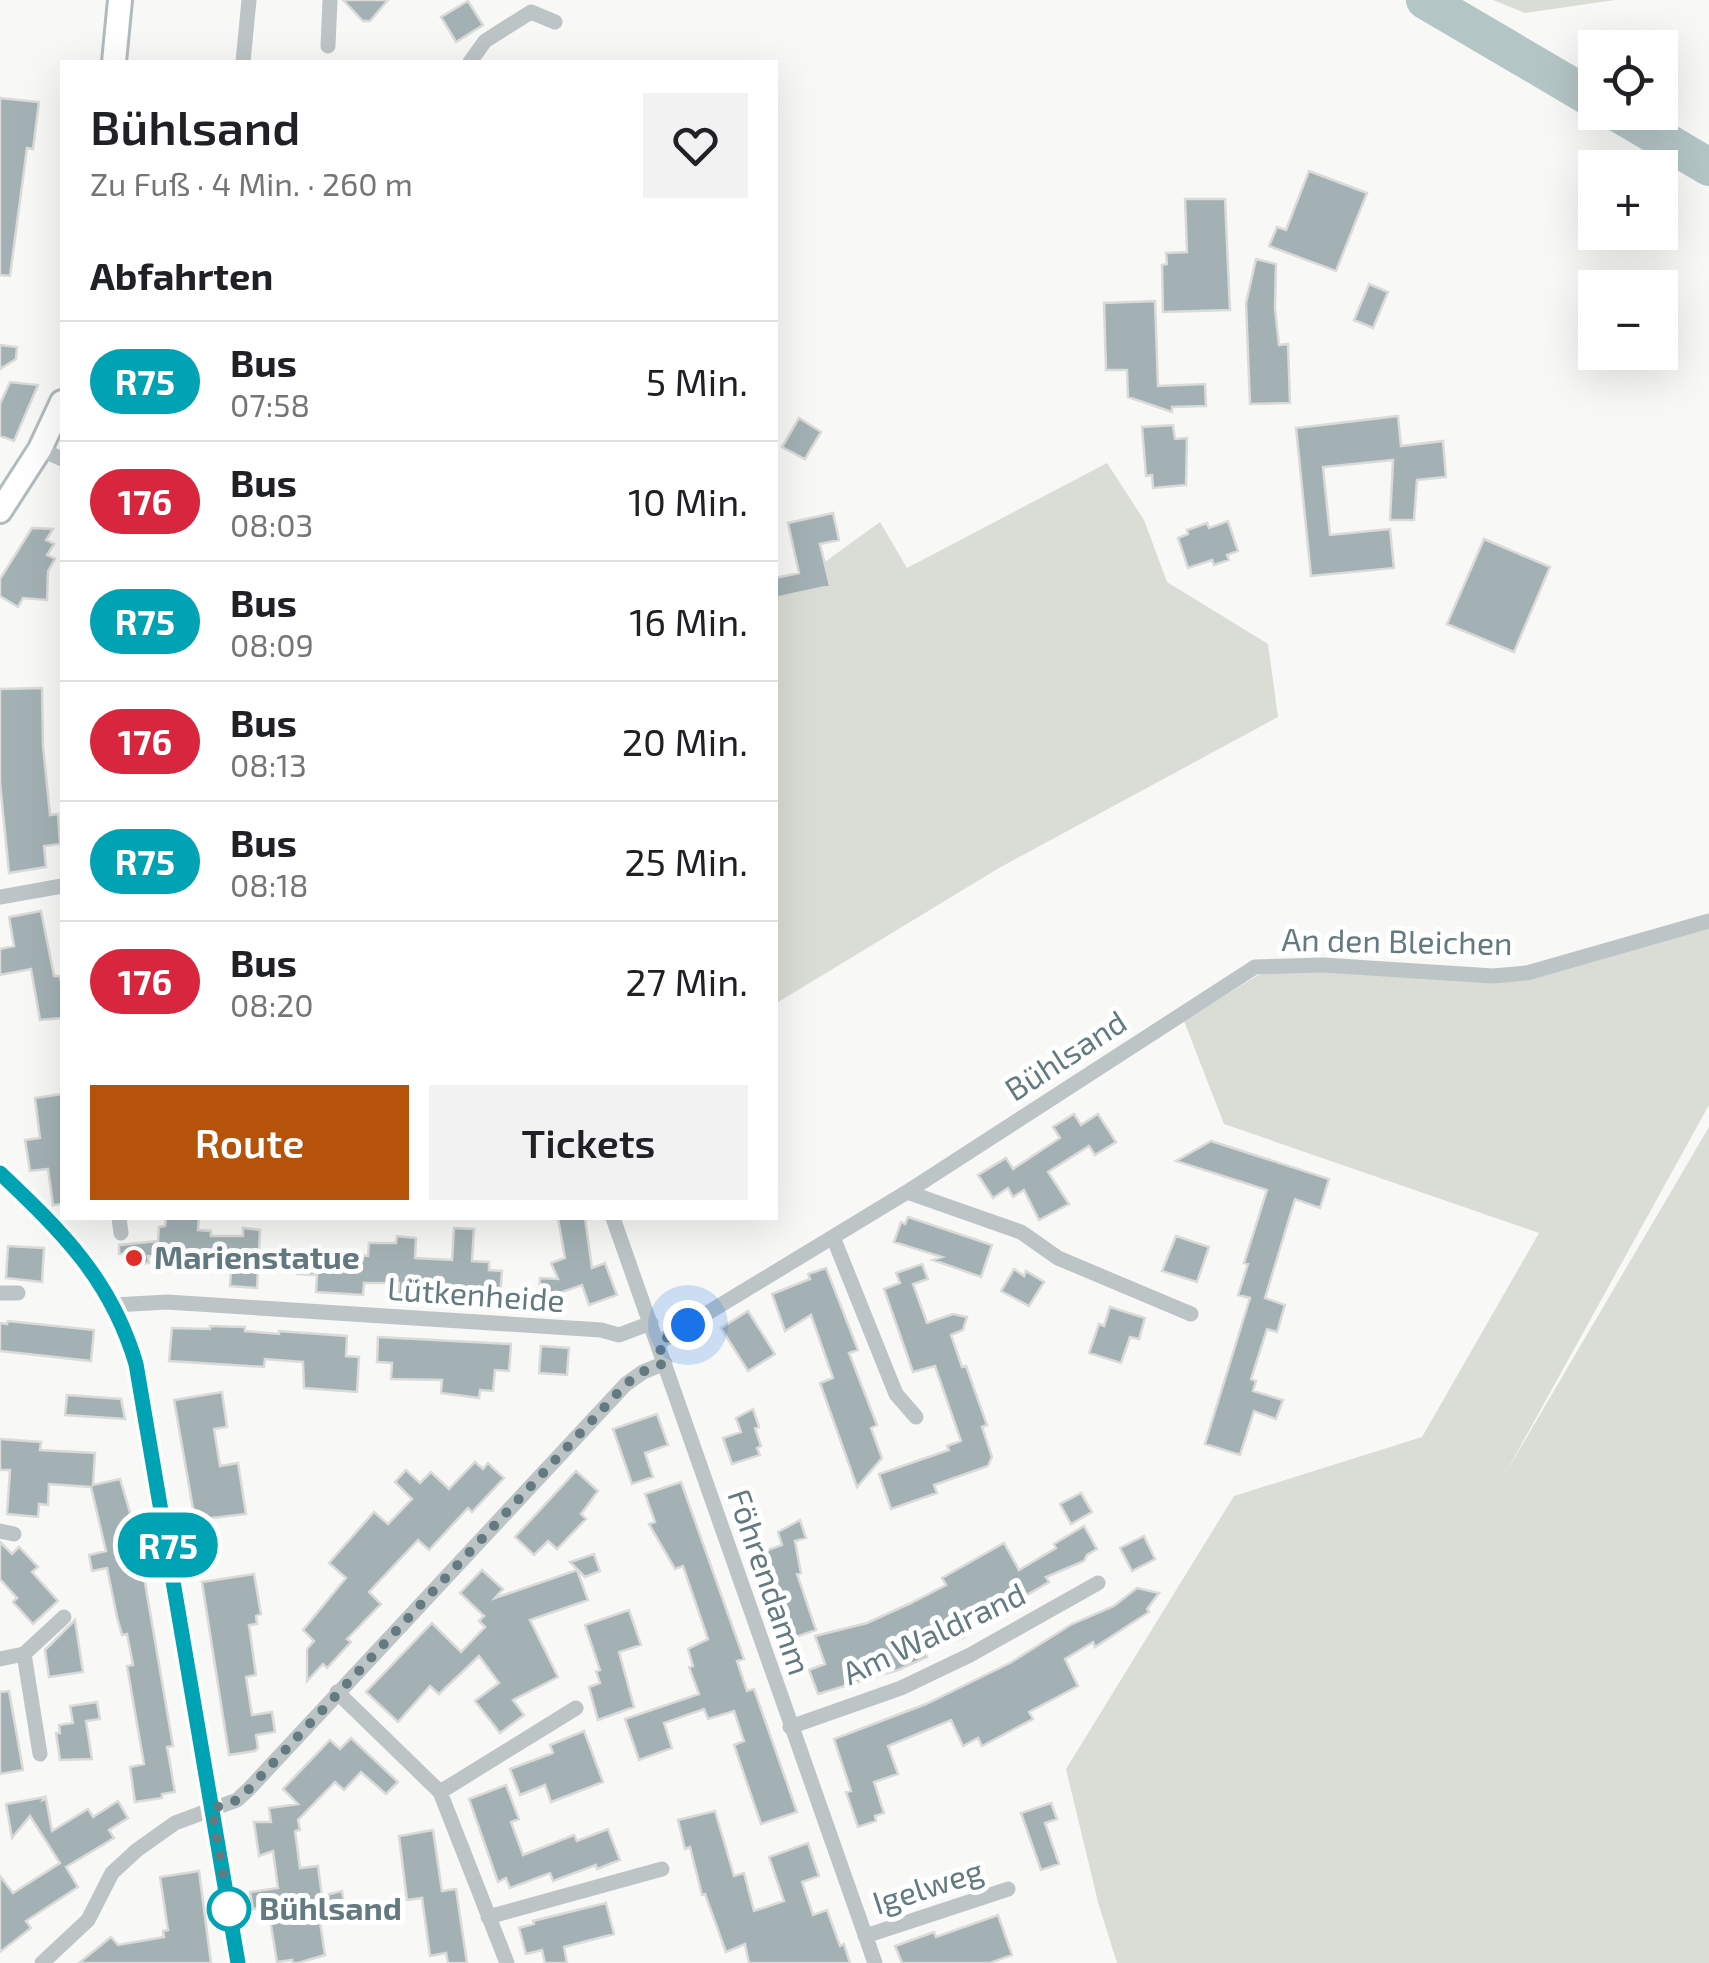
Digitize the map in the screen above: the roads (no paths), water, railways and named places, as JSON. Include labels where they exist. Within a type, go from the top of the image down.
[{"type":"main road","points":[[114,60],[120,0]]},
{"type":"main road","points":[[0,512],[40,449],[60,406]]},
{"type":"street","points":[[243,60],[250,0]]},
{"type":"street","points":[[328,46],[330,0]]},
{"type":"street","points":[[471,60],[485,40],[531,12],[555,22]]},
{"type":"street","points":[[40,449],[60,457]]},
{"type":"street","points":[[0,897],[60,886]]},
{"type":"street","name":"An den Bleichen","points":[[1256,967],[1323,965],[1492,976],[1527,973],[1709,921]]},
{"type":"street","name":"Bühlsand","points":[[658,1343],[906,1192],[1256,967]]},
{"type":"street","points":[[0,1172],[60,1229],[95,1274],[114,1304],[136,1364],[238,1963]]},
{"type":"street","points":[[906,1192],[1021,1232],[1058,1258],[1191,1314]]},
{"type":"street","name":"Föhrendamm","points":[[615,1220],[875,1963]]},
{"type":"street","points":[[833,1237],[896,1394],[916,1417]]},
{"type":"street","points":[[0,1292],[18,1293]]},
{"type":"street","name":"Lütkenheide","points":[[114,1304],[167,1302],[601,1330],[619,1335],[652,1323]]},
{"type":"street","points":[[42,1963],[88,1920],[112,1873],[175,1822],[237,1800],[249,1789],[626,1384],[665,1363]]},
{"type":"street","name":"Am Waldrand","points":[[790,1726],[901,1688],[970,1655],[1098,1583]]},
{"type":"street","points":[[0,1659],[24,1654],[64,1617]]},
{"type":"street","points":[[24,1654],[40,1754]]},
{"type":"street","points":[[337,1692],[440,1792],[506,1963]]},
{"type":"street","points":[[440,1792],[576,1708]]},
{"type":"street","points":[[488,1916],[662,1868]]},
{"type":"street","name":"Igelweg","points":[[866,1936],[1008,1889]]},
{"type":"waterway","points":[[1425,0],[1578,90]]},
{"type":"waterway","points":[[1646,130],[1709,167]]},
{"type":"place","name":"Marienstatue","points":[[134,1258]]},
{"type":"place","name":"Bühlsand","points":[[229,1909]]}]
